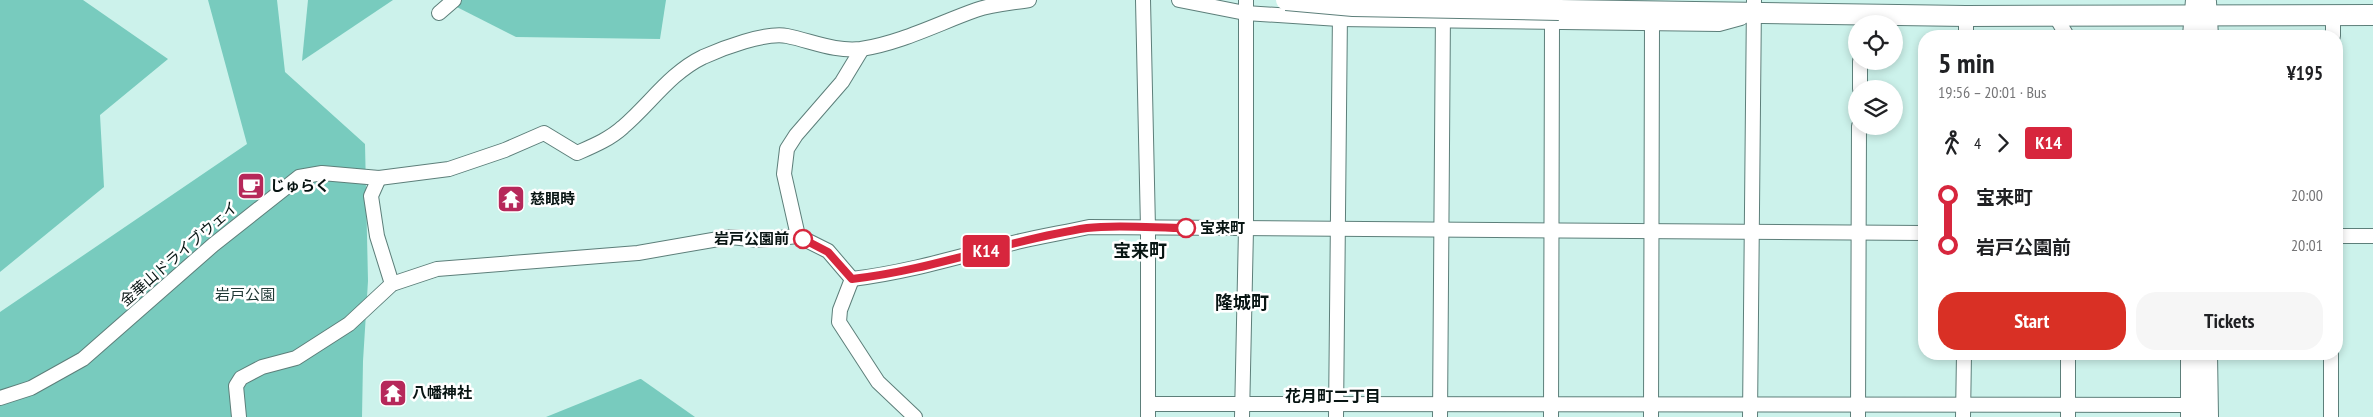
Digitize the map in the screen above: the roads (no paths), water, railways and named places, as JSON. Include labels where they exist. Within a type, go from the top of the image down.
[{"type":"highway","points":[[1286,0],[1353,6],[1551,10],[1702,11],[1754,7],[1848,18]]},
{"type":"highway","points":[[1903,18],[2056,17],[2201,8],[2373,15]]},
{"type":"highway","points":[[2195,30],[2201,8]]},
{"type":"highway","points":[[2201,8],[2206,30]]},
{"type":"highway","points":[[2191,360],[2191,411]]},
{"type":"highway","points":[[2207,360],[2208,417]]},
{"type":"street","points":[[439,14],[454,0]]},
{"type":"street","points":[[798,236],[784,174],[787,149],[796,135],[842,82],[862,49],[894,40],[979,9],[1029,0]]},
{"type":"street","points":[[1143,0],[1148,228],[1148,410],[2191,411]]},
{"type":"street","points":[[1179,0],[1339,19],[1443,20],[1551,10],[1652,22],[1719,24],[1754,7],[1750,411]]},
{"type":"street","points":[[1336,410],[1339,19],[1341,0]]},
{"type":"street","points":[[1440,411],[1443,0]]},
{"type":"street","points":[[1242,410],[1246,229],[1246,7]]},
{"type":"street","points":[[1551,10],[1551,411]]},
{"type":"street","points":[[2333,14],[2333,30]]},
{"type":"street","points":[[1966,16],[1966,30]]},
{"type":"street","points":[[2056,17],[2064,30]]},
{"type":"street","points":[[1652,22],[1652,411]]},
{"type":"street","name":"金華山ドライブウェイ","points":[[0,398],[31,388],[83,359],[213,245],[299,177],[322,173],[379,178],[449,169],[505,150],[544,133],[577,153],[595,145],[623,128],[657,92],[688,66],[702,58],[728,48],[776,36],[841,49],[862,49]]},
{"type":"street","points":[[1858,411],[1859,135]]},
{"type":"street","points":[[379,178],[371,196],[377,236],[392,284]]},
{"type":"street","points":[[852,279],[909,271],[1022,241],[1088,228],[1338,228],[1918,233]]},
{"type":"street","points":[[239,417],[236,386],[241,378],[262,367],[296,358],[349,324],[392,284],[437,269],[638,253],[730,237],[760,240],[798,236],[828,252],[852,279]]},
{"type":"street","points":[[2343,236],[2373,236]]},
{"type":"street","points":[[852,279],[840,310],[839,322],[878,382],[915,417]]},
{"type":"street","points":[[1963,411],[1964,360]]},
{"type":"street","points":[[2068,360],[2068,411]]},
{"type":"street","points":[[2331,360],[2331,417]]},
{"type":"place","name":"じゅらく","points":[[251,186]]},
{"type":"place","name":"慈眼時","points":[[511,199]]},
{"type":"place","name":"宝来町","points":[[1186,228]]},
{"type":"place","name":"岩戸公園前","points":[[803,239]]},
{"type":"place","name":"八幡神社","points":[[393,393]]},
{"type":"district","name":"宝来町","points":[[1140,251]]},
{"type":"district","name":"隆城町","points":[[1242,303]]},
{"type":"district","name":"花月町二丁目","points":[[1333,396]]},
{"type":"park label","name":"岩戸公園","points":[[245,295]]}]
